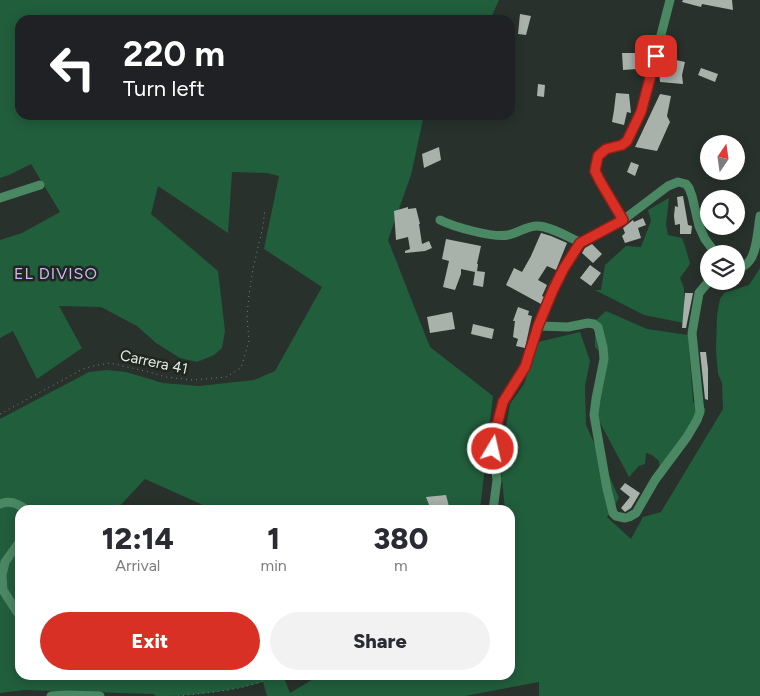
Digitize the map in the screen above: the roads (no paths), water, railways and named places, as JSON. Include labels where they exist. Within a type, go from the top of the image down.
[{"type":"street","points":[[623,220],[595,171],[598,156],[606,149],[622,145],[627,141],[641,112],[670,0]]},
{"type":"street","points":[[494,505],[497,480],[493,449],[503,402],[525,367],[538,326],[553,290],[580,243],[623,220],[668,186],[678,182],[686,184],[689,188],[698,226],[709,245]]},
{"type":"street","points":[[0,198],[40,185]]},
{"type":"street","points":[[745,264],[750,260],[754,251],[760,216]]},
{"type":"street","points":[[440,220],[450,225],[496,236],[510,234],[535,226],[546,227],[580,243]]},
{"type":"street","points":[[538,326],[568,327],[588,323],[598,327],[604,359],[594,415],[599,448],[613,513],[622,518],[629,517],[636,513],[655,480],[687,437],[700,412],[692,333],[699,293],[702,290]]},
{"type":"street","points":[[0,504],[11,502],[18,505]]},
{"type":"street","points":[[15,548],[5,562],[2,575],[3,590],[15,609]]},
{"type":"street","points":[[51,696],[100,696]]},
{"type":"district","name":"EL DIVISO","points":[[56,273]]}]
